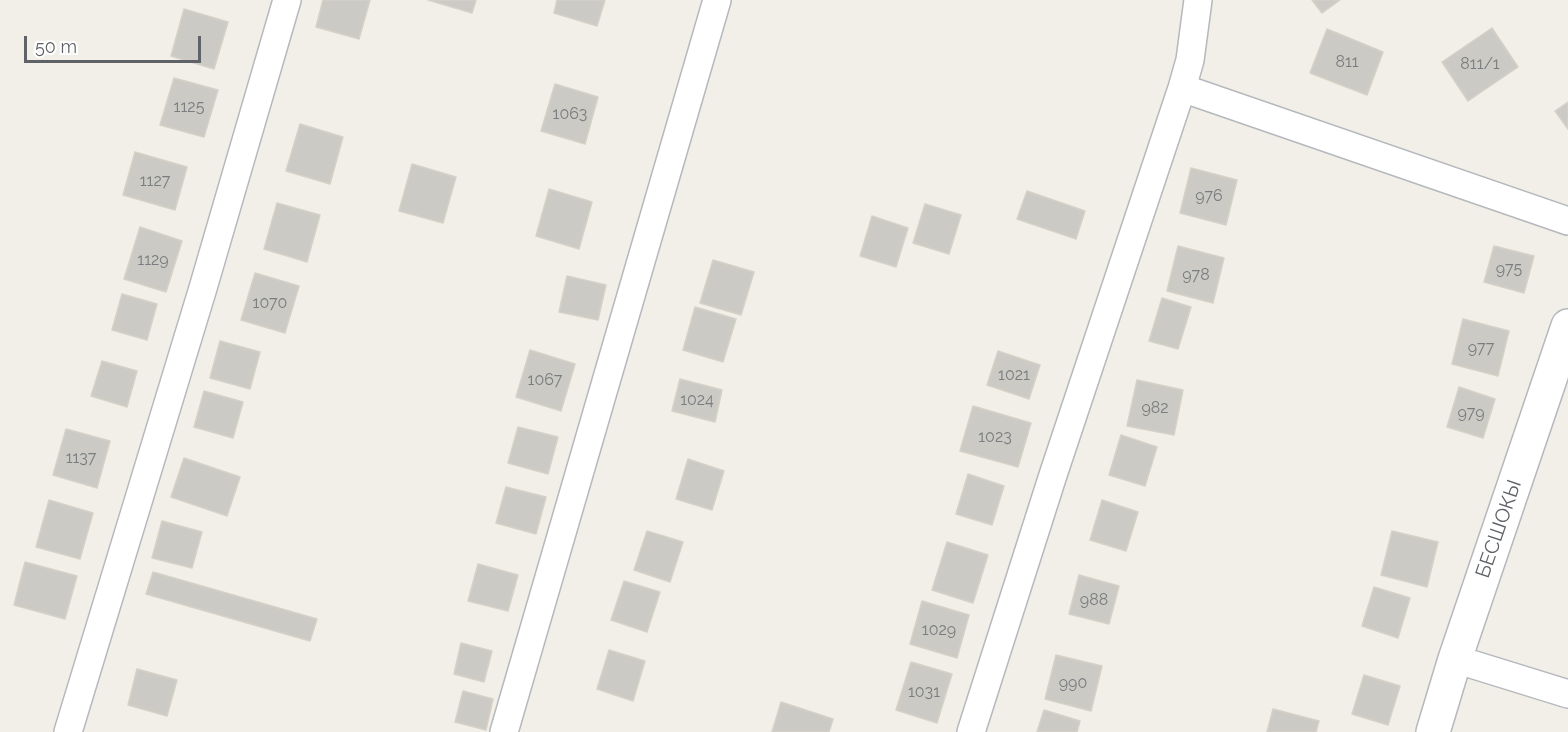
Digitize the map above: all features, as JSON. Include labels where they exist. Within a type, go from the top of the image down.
[{"type":"street","points":[[68,732],[288,0]]},
{"type":"street","points":[[504,732],[717,0]]},
{"type":"street","points":[[971,732],[1053,475],[1182,88],[1190,60],[1198,0]]},
{"type":"street","points":[[1182,88],[1568,221]]},
{"type":"street","name":"БЕСШОКЫ","points":[[1433,732],[1455,658],[1568,326]]},
{"type":"street","points":[[1455,658],[1568,694]]},
{"type":"building","points":[[323,0],[370,0],[359,39],[316,27]]},
{"type":"building","points":[[428,0],[476,0],[472,13]]},
{"type":"building","points":[[557,0],[605,0],[597,26],[554,13]]},
{"type":"building","points":[[1312,0],[1340,0],[1322,13]]},
{"type":"building","points":[[184,9],[228,22],[214,69],[171,56]]},
{"type":"building","points":[[1492,28],[1518,67],[1468,101],[1442,62]]},
{"type":"building","points":[[1327,29],[1383,52],[1367,95],[1310,73]]},
{"type":"building","points":[[174,78],[218,90],[204,137],[160,125]]},
{"type":"building","points":[[555,84],[598,97],[585,144],[541,131]]},
{"type":"building","points":[[1568,102],[1568,129],[1555,111]]},
{"type":"building","points":[[300,124],[343,137],[330,184],[286,171]]},
{"type":"building","points":[[135,152],[187,167],[175,210],[123,195]]},
{"type":"building","points":[[412,164],[456,177],[443,223],[399,211]]},
{"type":"building","points":[[1191,168],[1237,180],[1226,225],[1180,213]]},
{"type":"building","points":[[549,189],[592,202],[579,249],[536,236]]},
{"type":"building","points":[[1027,191],[1085,211],[1076,239],[1017,219]]},
{"type":"building","points":[[277,203],[320,215],[307,262],[264,249]]},
{"type":"building","points":[[925,204],[961,215],[949,254],[913,243]]},
{"type":"building","points":[[872,216],[908,228],[896,267],[860,256]]},
{"type":"building","points":[[140,227],[182,241],[166,292],[124,279]]},
{"type":"building","points":[[1178,246],[1224,258],[1213,303],[1167,291]]},
{"type":"building","points":[[1494,246],[1534,256],[1524,293],[1484,282]]},
{"type":"building","points":[[713,260],[754,272],[741,315],[700,303]]},
{"type":"building","points":[[255,273],[299,286],[285,333],[241,320]]},
{"type":"building","points":[[567,276],[606,285],[598,320],[559,312]]},
{"type":"building","points":[[122,294],[157,304],[147,340],[112,330]]},
{"type":"building","points":[[1162,298],[1191,307],[1178,349],[1149,341]]},
{"type":"building","points":[[695,307],[736,319],[723,362],[683,350]]},
{"type":"building","points":[[1463,319],[1509,331],[1498,376],[1452,364]]},
{"type":"building","points":[[220,341],[260,352],[250,389],[210,378]]},
{"type":"building","points":[[530,350],[575,364],[561,411],[516,397]]},
{"type":"building","points":[[998,351],[1040,365],[1029,399],[987,385]]},
{"type":"building","points":[[102,361],[137,371],[127,407],[91,396]]},
{"type":"building","points":[[680,379],[722,390],[715,422],[672,411]]},
{"type":"building","points":[[1137,380],[1183,390],[1174,435],[1127,426]]},
{"type":"building","points":[[1459,387],[1495,399],[1483,438],[1447,427]]},
{"type":"building","points":[[204,391],[243,402],[233,438],[194,427]]},
{"type":"building","points":[[973,406],[1031,423],[1018,467],[960,451]]},
{"type":"building","points":[[518,427],[558,437],[548,474],[508,463]]},
{"type":"building","points":[[66,429],[110,441],[97,488],[53,475]]},
{"type":"building","points":[[1121,435],[1157,447],[1145,486],[1109,475]]},
{"type":"building","points":[[184,458],[240,477],[227,516],[171,497]]},
{"type":"building","points":[[688,459],[724,471],[712,510],[676,499]]},
{"type":"building","points":[[968,474],[1004,486],[992,525],[956,514]]},
{"type":"building","points":[[506,487],[546,497],[536,534],[496,523]]},
{"type":"building","points":[[49,500],[93,513],[80,559],[36,547]]},
{"type":"building","points":[[1102,500],[1138,512],[1126,551],[1090,540]]},
{"type":"building","points":[[162,521],[202,532],[192,568],[152,558]]},
{"type":"building","points":[[647,531],[683,542],[670,582],[634,570]]},
{"type":"building","points":[[1392,531],[1438,542],[1427,587],[1381,575]]},
{"type":"building","points":[[947,542],[988,555],[973,603],[932,590]]},
{"type":"building","points":[[25,562],[77,576],[65,619],[14,605]]},
{"type":"building","points":[[478,564],[518,575],[508,611],[468,601]]},
{"type":"building","points":[[153,572],[317,619],[310,641],[146,594]]},
{"type":"building","points":[[1079,575],[1119,586],[1109,624],[1069,614]]},
{"type":"building","points":[[624,581],[660,592],[647,632],[611,620]]},
{"type":"building","points":[[1374,587],[1410,598],[1398,638],[1362,626]]},
{"type":"building","points":[[922,601],[969,615],[957,658],[910,644]]},
{"type":"building","points":[[461,643],[492,651],[484,682],[454,674]]},
{"type":"building","points":[[609,650],[645,661],[633,701],[597,689]]},
{"type":"building","points":[[1056,655],[1102,666],[1091,711],[1045,699]]},
{"type":"building","points":[[911,662],[952,674],[937,723],[896,710]]},
{"type":"building","points":[[137,669],[177,680],[167,716],[128,705]]},
{"type":"building","points":[[1364,675],[1400,686],[1388,725],[1352,714]]},
{"type":"building","points":[[463,691],[493,699],[486,730],[455,722]]},
{"type":"building","points":[[781,702],[833,719],[829,732],[772,732]]},
{"type":"building","points":[[1273,709],[1319,721],[1316,732],[1267,732]]},
{"type":"building","points":[[1044,710],[1080,721],[1077,732],[1037,732]]}]
